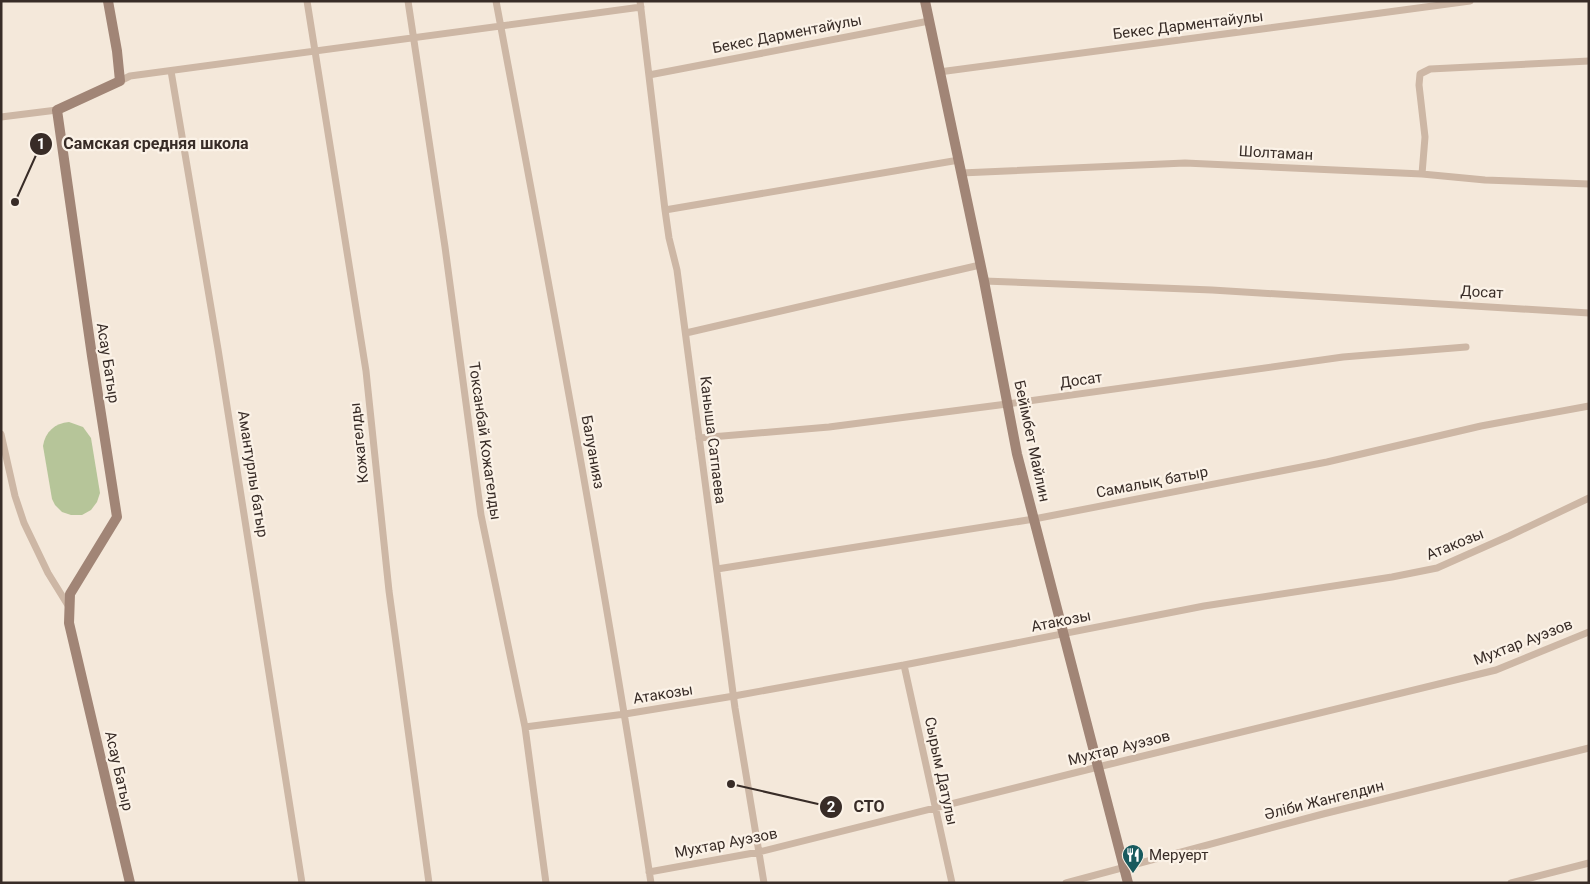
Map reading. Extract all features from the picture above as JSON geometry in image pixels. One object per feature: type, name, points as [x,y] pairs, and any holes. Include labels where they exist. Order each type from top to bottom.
[{"type":"street","points":[[108,1],[120,81]]},
{"type":"street","name":"Кожагелды","points":[[307,1],[366,371],[389,591],[429,883]]},
{"type":"street","name":"Токсанбай Кожагелды","points":[[408,1],[445,247],[481,515],[525,727],[546,883]]},
{"type":"street","name":"Балуанияз","points":[[496,1],[563,361],[625,714],[651,883]]},
{"type":"street","name":"Бейімбет Майлин","points":[[925,1],[984,281],[1017,454],[1128,883]]},
{"type":"street","name":"Бекес Дарментайулы","points":[[939,72],[1470,1]]},
{"type":"street","points":[[1,117],[57,110],[130,76],[501,27],[640,4]]},
{"type":"street","name":"Каныша Сатпаева","points":[[640,4],[665,210],[669,238],[677,270],[734,696],[764,883]]},
{"type":"street","name":"Бекес Дарментайулы","points":[[649,75],[929,20]]},
{"type":"street","points":[[1422,174],[1425,137],[1419,85],[1420,74],[1430,69],[1589,61]]},
{"type":"street","name":"Амантурлы батыр","points":[[171,71],[220,358],[302,883]]},
{"type":"street","name":"Асау Батыр","points":[[57,110],[90,346],[117,517],[70,594],[69,623],[130,883]]},
{"type":"street","points":[[665,210],[958,160]]},
{"type":"street","name":"Шолтаман","points":[[961,173],[1185,163],[1589,184]]},
{"type":"street","points":[[686,333],[980,265]]},
{"type":"street","name":"Досат","points":[[984,281],[1212,290],[1589,312]]},
{"type":"street","name":"Досат","points":[[699,438],[829,427],[1343,357],[1466,347]]},
{"type":"street","name":"Самалық батыр","points":[[717,569],[1034,519],[1327,462],[1481,426],[1589,406]]},
{"type":"street","points":[[1,434],[15,496],[24,523],[48,573],[70,607]]},
{"type":"street","name":"Атакозы","points":[[525,727],[625,714],[734,696],[904,665],[1204,606],[1392,577],[1437,568],[1589,498]]},
{"type":"street","name":"Мухтар Ауэзов","points":[[649,872],[759,852],[1496,670],[1589,632]]},
{"type":"street","name":"Сырым Датулы","points":[[904,665],[952,883]]},
{"type":"street","name":"Әліби Жангелдин","points":[[1066,883],[1323,814],[1589,748]]},
{"type":"street","points":[[1511,883],[1589,863]]},
{"type":"green space","points":[[69,422],[83,427],[91,438],[100,493],[97,502],[91,510],[82,515],[71,515],[62,512],[55,505],[52,499],[43,446],[46,436],[51,429],[59,424]]},
{"type":"place","name":"Самская средняя школа","points":[[15,202]]},
{"type":"place","name":"CTO","points":[[731,784]]},
{"type":"place","name":"Меруерт","points":[[1133,874]]}]
